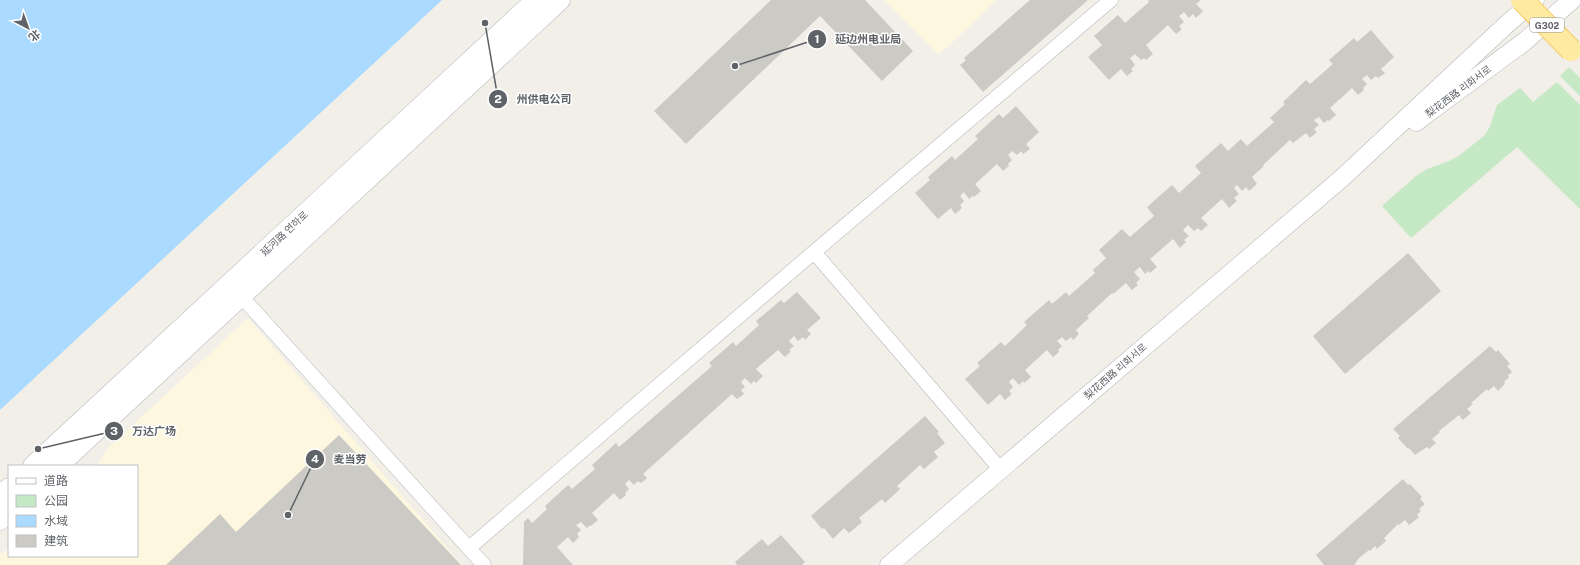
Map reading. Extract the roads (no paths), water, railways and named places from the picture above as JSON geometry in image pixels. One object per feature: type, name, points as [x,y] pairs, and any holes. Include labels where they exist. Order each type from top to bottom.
[{"type":"highway","name":"G302","points":[[1522,0],[1572,50]]},
{"type":"main road","name":"延河路 연하로","points":[[34,465],[536,0]]},
{"type":"main road","name":"延河路 연하로","points":[[59,465],[560,0]]},
{"type":"main road","points":[[0,497],[8,489]]},
{"type":"main road","points":[[0,520],[8,513]]},
{"type":"street","points":[[469,548],[1111,0]]},
{"type":"street","name":"梨花西路 리화서로","points":[[889,565],[1342,178],[1506,24],[1535,0]]},
{"type":"street","name":"梨花西路 리화서로","points":[[1342,178],[1524,42],[1572,0]]},
{"type":"street","points":[[814,252],[1001,470]]},
{"type":"street","points":[[241,296],[484,565]]},
{"type":"water","points":[[0,0],[442,0],[0,410]]},
{"type":"place","name":"州供电公司","points":[[485,23]]},
{"type":"place","name":"延边州电业局","points":[[735,66]]},
{"type":"place","name":"万达广场","points":[[38,449]]},
{"type":"place","name":"麦当劳","points":[[288,515]]}]
